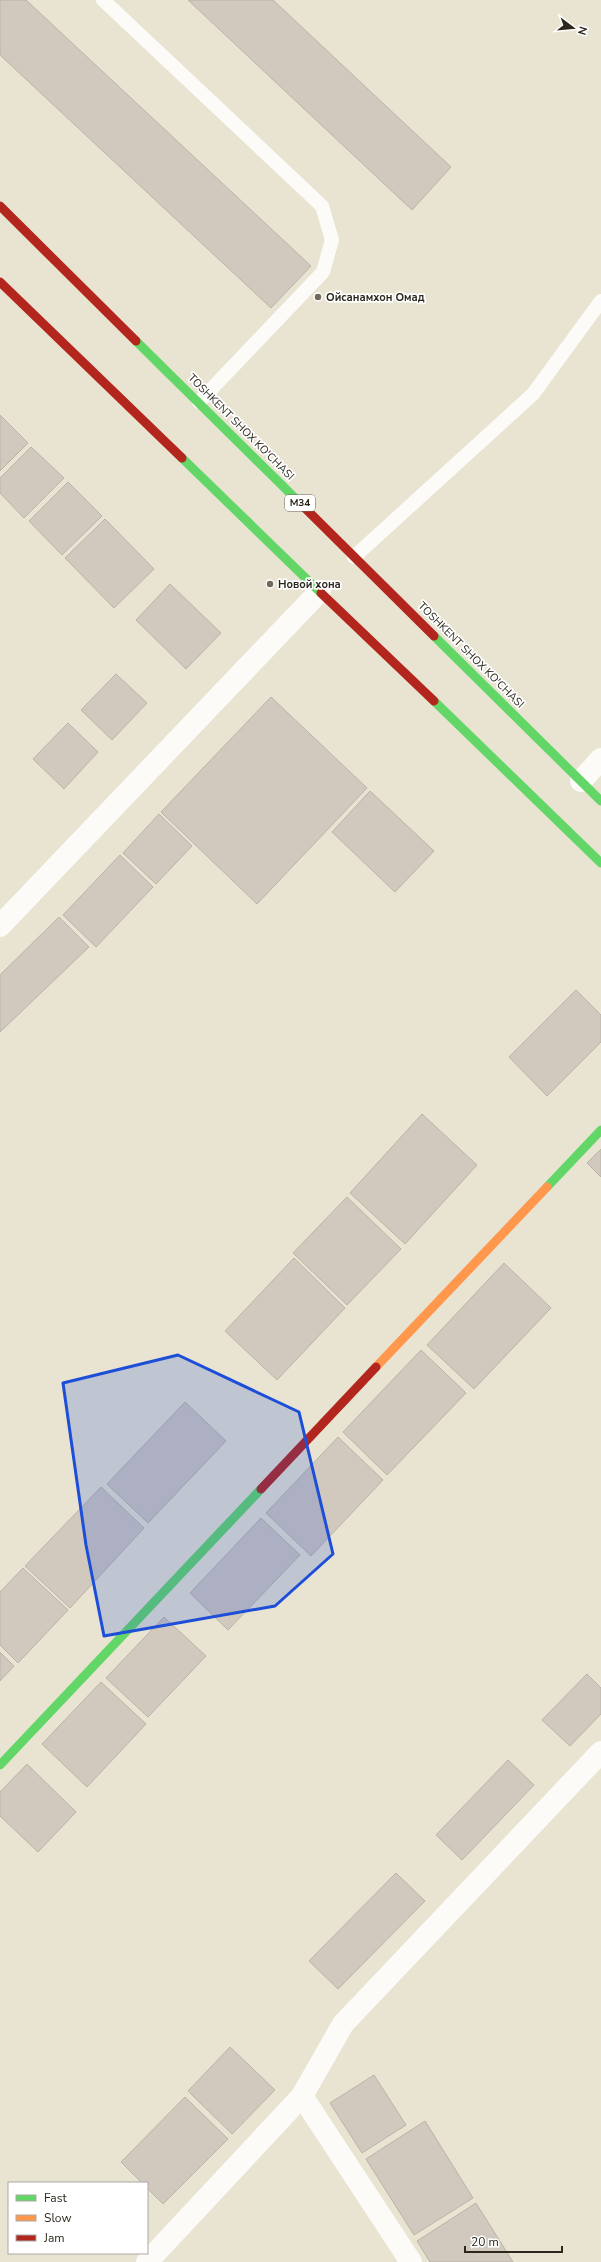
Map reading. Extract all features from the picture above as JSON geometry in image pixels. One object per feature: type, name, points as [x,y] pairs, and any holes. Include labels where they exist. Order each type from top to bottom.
[{"type":"main road","name":"TOSHKENT SHOX KO'CHASI","points":[[0,206],[601,801]]},
{"type":"main road","points":[[0,282],[601,863]]},
{"type":"main road","points":[[0,1765],[601,1130]]},
{"type":"street","points":[[0,926],[320,591]]},
{"type":"street","points":[[581,781],[601,759]]},
{"type":"street","points":[[147,2262],[302,2096],[343,2024],[598,1764]]},
{"type":"street","points":[[302,2096],[411,2262]]},
{"type":"lane","points":[[103,0],[322,206],[332,240],[323,272],[199,402]]},
{"type":"lane","points":[[354,557],[533,394],[601,301]]},
{"type":"highlighted area","points":[[178,1355],[299,1412],[333,1554],[275,1606],[104,1636],[86,1545],[63,1383]]},
{"type":"building","points":[[0,0],[26,0],[311,266],[271,308],[0,55]]},
{"type":"building","points":[[188,0],[273,0],[451,167],[412,210]]},
{"type":"building","points":[[0,415],[28,443],[0,471]]},
{"type":"building","points":[[31,447],[64,478],[24,518],[0,493],[0,478]]},
{"type":"building","points":[[68,482],[102,516],[62,555],[29,521]]},
{"type":"building","points":[[105,519],[154,569],[114,608],[65,558]]},
{"type":"building","points":[[170,584],[221,633],[186,669],[136,620]]},
{"type":"building","points":[[116,674],[147,703],[112,740],[81,710]]},
{"type":"building","points":[[271,697],[367,788],[257,904],[161,812]]},
{"type":"building","points":[[68,723],[98,752],[64,789],[33,759]]},
{"type":"building","points":[[370,791],[434,851],[395,892],[332,832]]},
{"type":"building","points":[[159,814],[192,846],[156,884],[123,853]]},
{"type":"building","points":[[120,855],[153,887],[96,947],[63,915]]},
{"type":"building","points":[[59,917],[89,947],[0,1032],[0,975]]},
{"type":"building","points":[[576,990],[601,1015],[601,1042],[547,1096],[509,1057]]},
{"type":"building","points":[[422,1114],[477,1165],[405,1244],[350,1193]]},
{"type":"building","points":[[601,1149],[601,1177],[587,1163]]},
{"type":"building","points":[[347,1197],[401,1249],[347,1305],[293,1253]]},
{"type":"building","points":[[294,1258],[345,1308],[277,1380],[225,1331]]},
{"type":"building","points":[[504,1263],[551,1308],[474,1389],[427,1345]]},
{"type":"building","points":[[421,1350],[466,1393],[387,1475],[343,1432]]},
{"type":"building","points":[[185,1402],[226,1441],[148,1523],[107,1484]]},
{"type":"building","points":[[338,1437],[383,1480],[311,1556],[266,1513]]},
{"type":"building","points":[[101,1487],[144,1528],[70,1608],[25,1566]]},
{"type":"building","points":[[261,1518],[300,1555],[228,1630],[190,1593]]},
{"type":"building","points":[[23,1568],[68,1610],[18,1663],[0,1645],[0,1592]]},
{"type":"building","points":[[164,1617],[206,1656],[148,1717],[106,1678]]},
{"type":"building","points":[[0,1652],[14,1666],[0,1681]]},
{"type":"building","points":[[587,1674],[601,1688],[601,1714],[570,1746],[542,1720]]},
{"type":"building","points":[[101,1682],[146,1724],[87,1787],[42,1744]]},
{"type":"building","points":[[508,1760],[534,1785],[462,1860],[436,1835]]},
{"type":"building","points":[[27,1764],[76,1812],[38,1852],[0,1816],[0,1792]]},
{"type":"building","points":[[396,1873],[425,1901],[338,1989],[309,1961]]},
{"type":"building","points":[[230,2047],[275,2090],[232,2134],[188,2091]]},
{"type":"building","points":[[374,2075],[406,2125],[362,2153],[330,2103]]},
{"type":"building","points":[[185,2097],[228,2139],[163,2204],[148,2189],[148,2182],[141,2182],[121,2162]]},
{"type":"building","points":[[425,2121],[473,2198],[414,2235],[366,2159]]},
{"type":"building","points":[[476,2203],[513,2262],[430,2262],[417,2241]]},
{"type":"traffic: fast","points":[[136,341],[305,508]]},
{"type":"traffic: fast","points":[[182,458],[321,593]]},
{"type":"traffic: fast","points":[[434,636],[601,801]]},
{"type":"traffic: fast","points":[[434,701],[601,863]]},
{"type":"traffic: fast","points":[[547,1187],[601,1130]]},
{"type":"traffic: fast","points":[[0,1765],[261,1489]]},
{"type":"traffic: slow","points":[[376,1367],[547,1187]]},
{"type":"traffic: jam","points":[[0,206],[136,341]]},
{"type":"traffic: jam","points":[[0,282],[182,458]]},
{"type":"traffic: jam","points":[[305,508],[434,636]]},
{"type":"traffic: jam","points":[[321,593],[434,701]]},
{"type":"traffic: jam","points":[[261,1489],[376,1367]]},
{"type":"place","name":"Ойсанамхон Омад","points":[[318,297]]},
{"type":"place","name":"Новой хона","points":[[270,584]]}]
